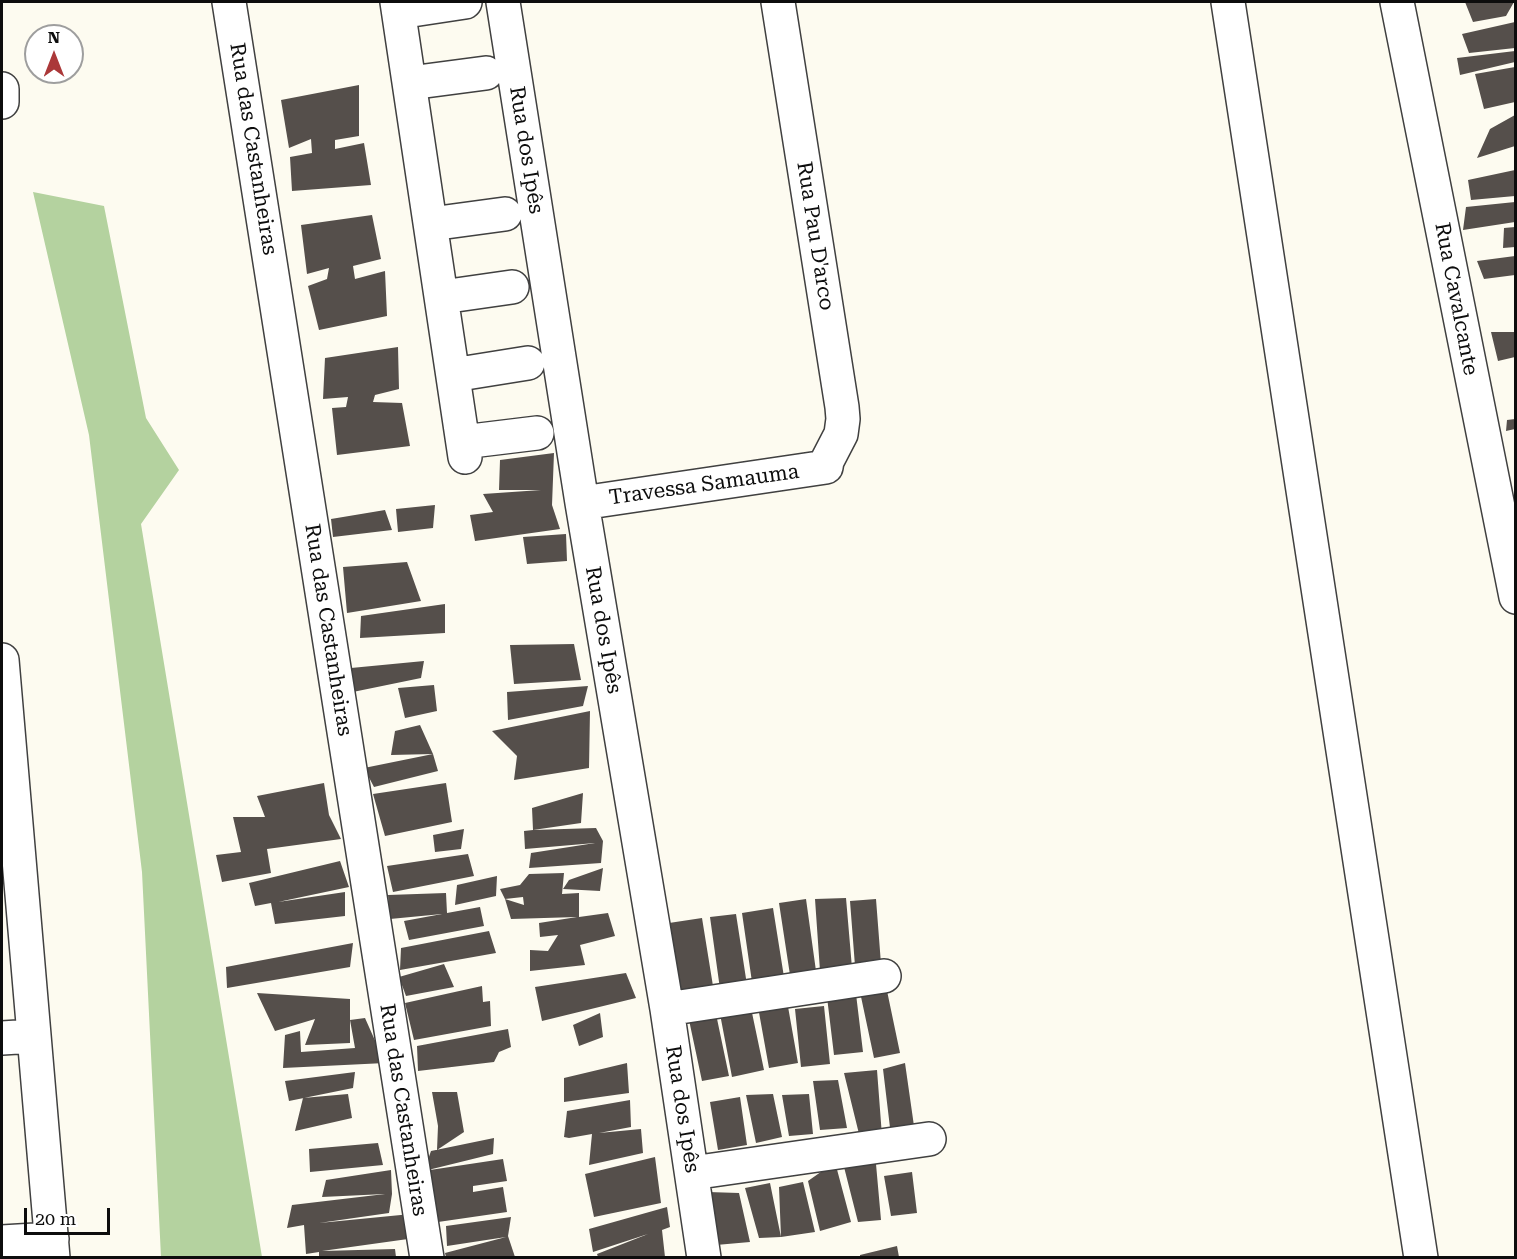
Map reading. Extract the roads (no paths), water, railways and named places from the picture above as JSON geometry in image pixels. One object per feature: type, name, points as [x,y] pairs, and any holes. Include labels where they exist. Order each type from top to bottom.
[{"type":"street","name":"Rua das Castanheiras","points":[[229,2],[426,1257]]},
{"type":"street","points":[[465,2],[398,7],[464,450],[537,433]]},
{"type":"street","name":"Rua dos Ipês","points":[[503,2],[582,502],[667,1009],[704,1257]]},
{"type":"street","name":"Rua Pau D'arco","points":[[778,2],[843,419],[841,434],[826,461],[826,467]]},
{"type":"street","points":[[1228,2],[1421,1257]]},
{"type":"street","name":"Rua Cavalcante","points":[[1397,2],[1515,597]]},
{"type":"street","points":[[410,83],[486,74]]},
{"type":"street","points":[[2,89],[2,102]]},
{"type":"street","points":[[431,225],[505,214]]},
{"type":"street","points":[[442,297],[512,287]]},
{"type":"street","points":[[453,375],[528,363]]},
{"type":"street","name":"Travessa Samauma","points":[[582,502],[826,467]]},
{"type":"street","points":[[2,660],[9,827],[34,1036],[52,1248],[2,1242]]},
{"type":"street","points":[[667,1009],[884,976]]},
{"type":"street","points":[[2,1038],[34,1036]]},
{"type":"street","points":[[692,1173],[929,1139]]}]
